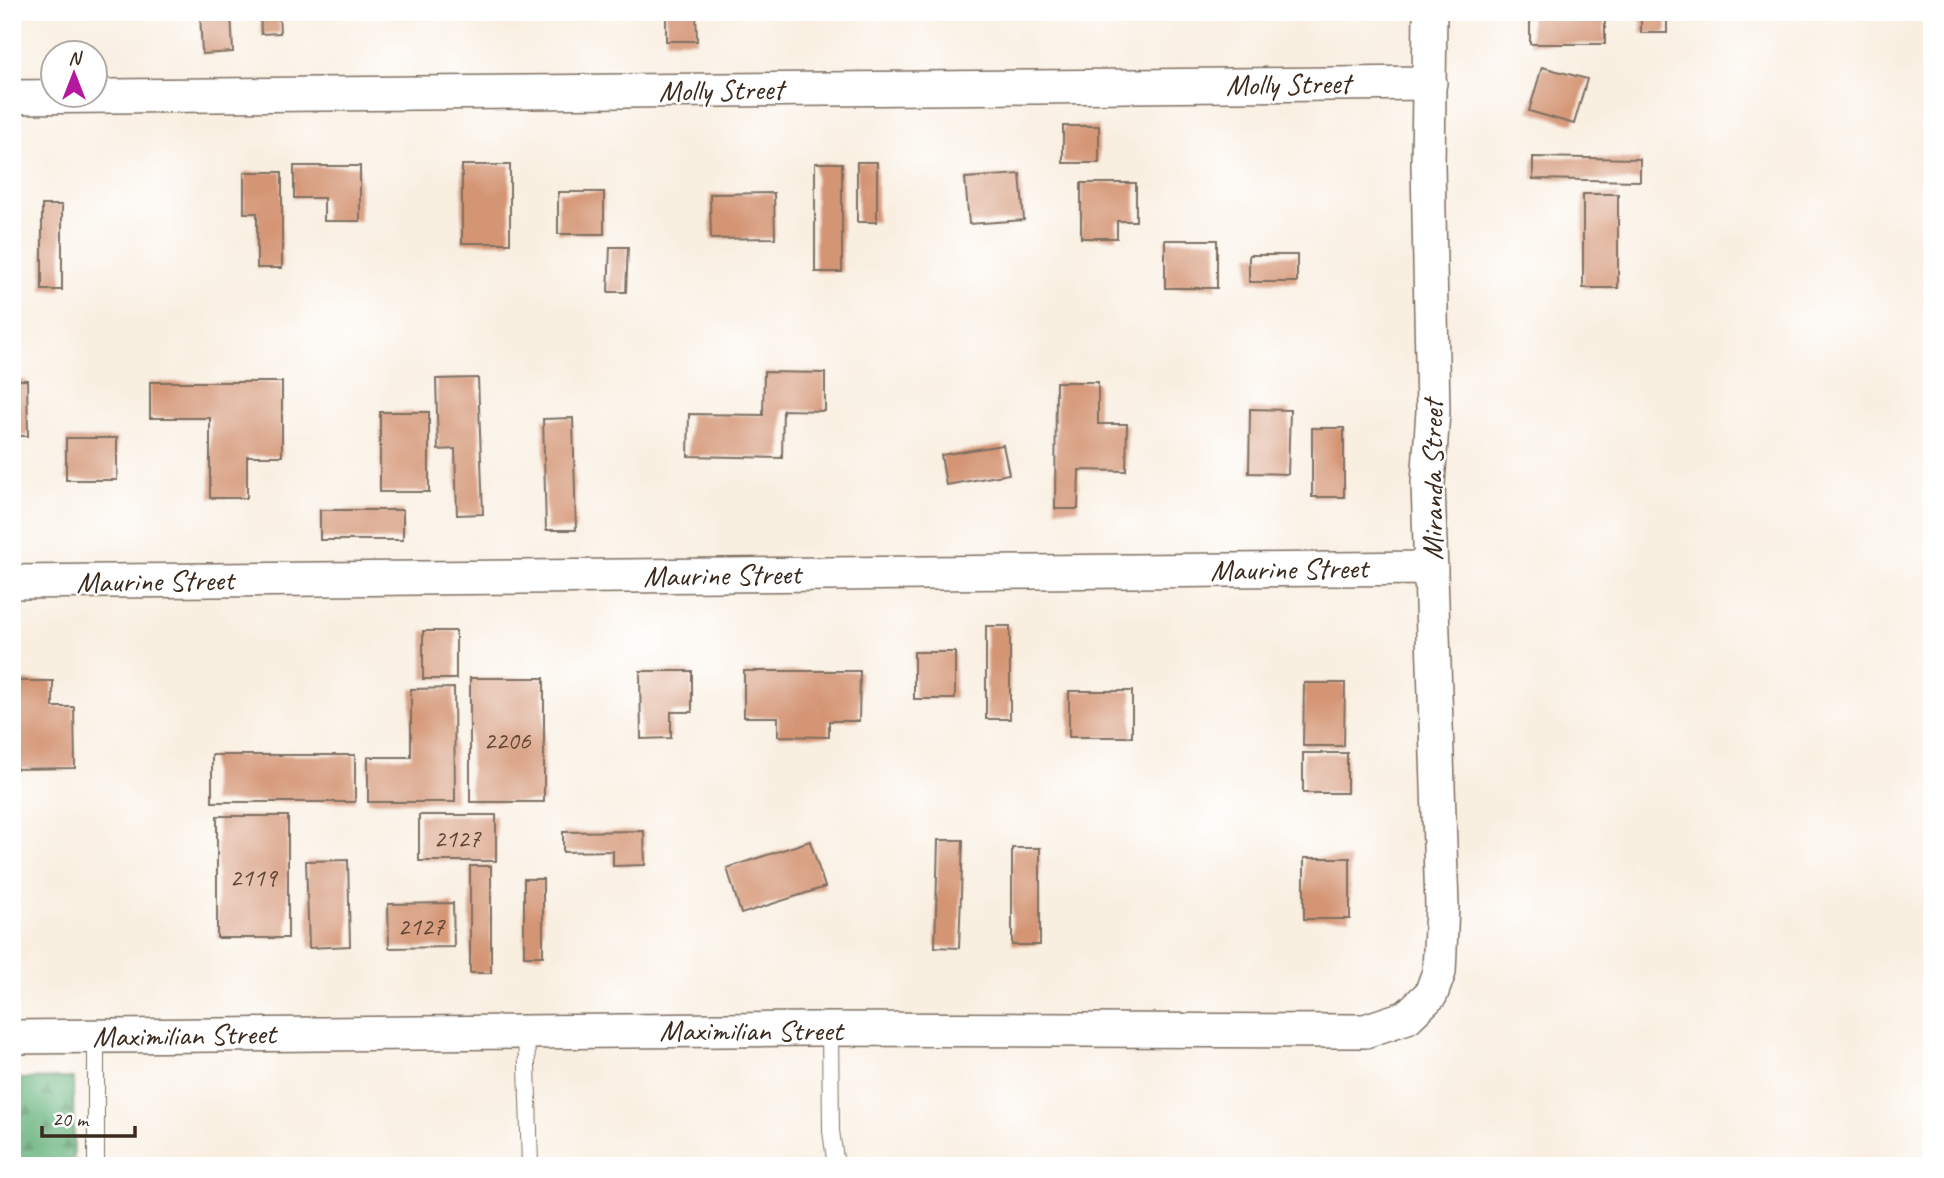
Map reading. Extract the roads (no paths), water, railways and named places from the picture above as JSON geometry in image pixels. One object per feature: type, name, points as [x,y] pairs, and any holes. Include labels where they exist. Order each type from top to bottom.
[{"type":"street","name":"Miranda Street","points":[[1430,12],[1428,165],[1433,411],[1428,483],[1442,906],[1441,948]]},
{"type":"street","name":"Molly Street","points":[[12,97],[1430,83]]},
{"type":"street","name":"Maurine Street","points":[[12,582],[1431,568]]},
{"type":"street","name":"Maximilian Street","points":[[12,1037],[830,1029],[1364,1031],[1407,1017],[1431,994],[1439,972],[1441,948]]},
{"type":"lane","points":[[830,1029],[831,1131],[836,1166]]},
{"type":"lane","points":[[526,1032],[530,1166]]},
{"type":"lane","points":[[96,1036],[96,1166]]}]
